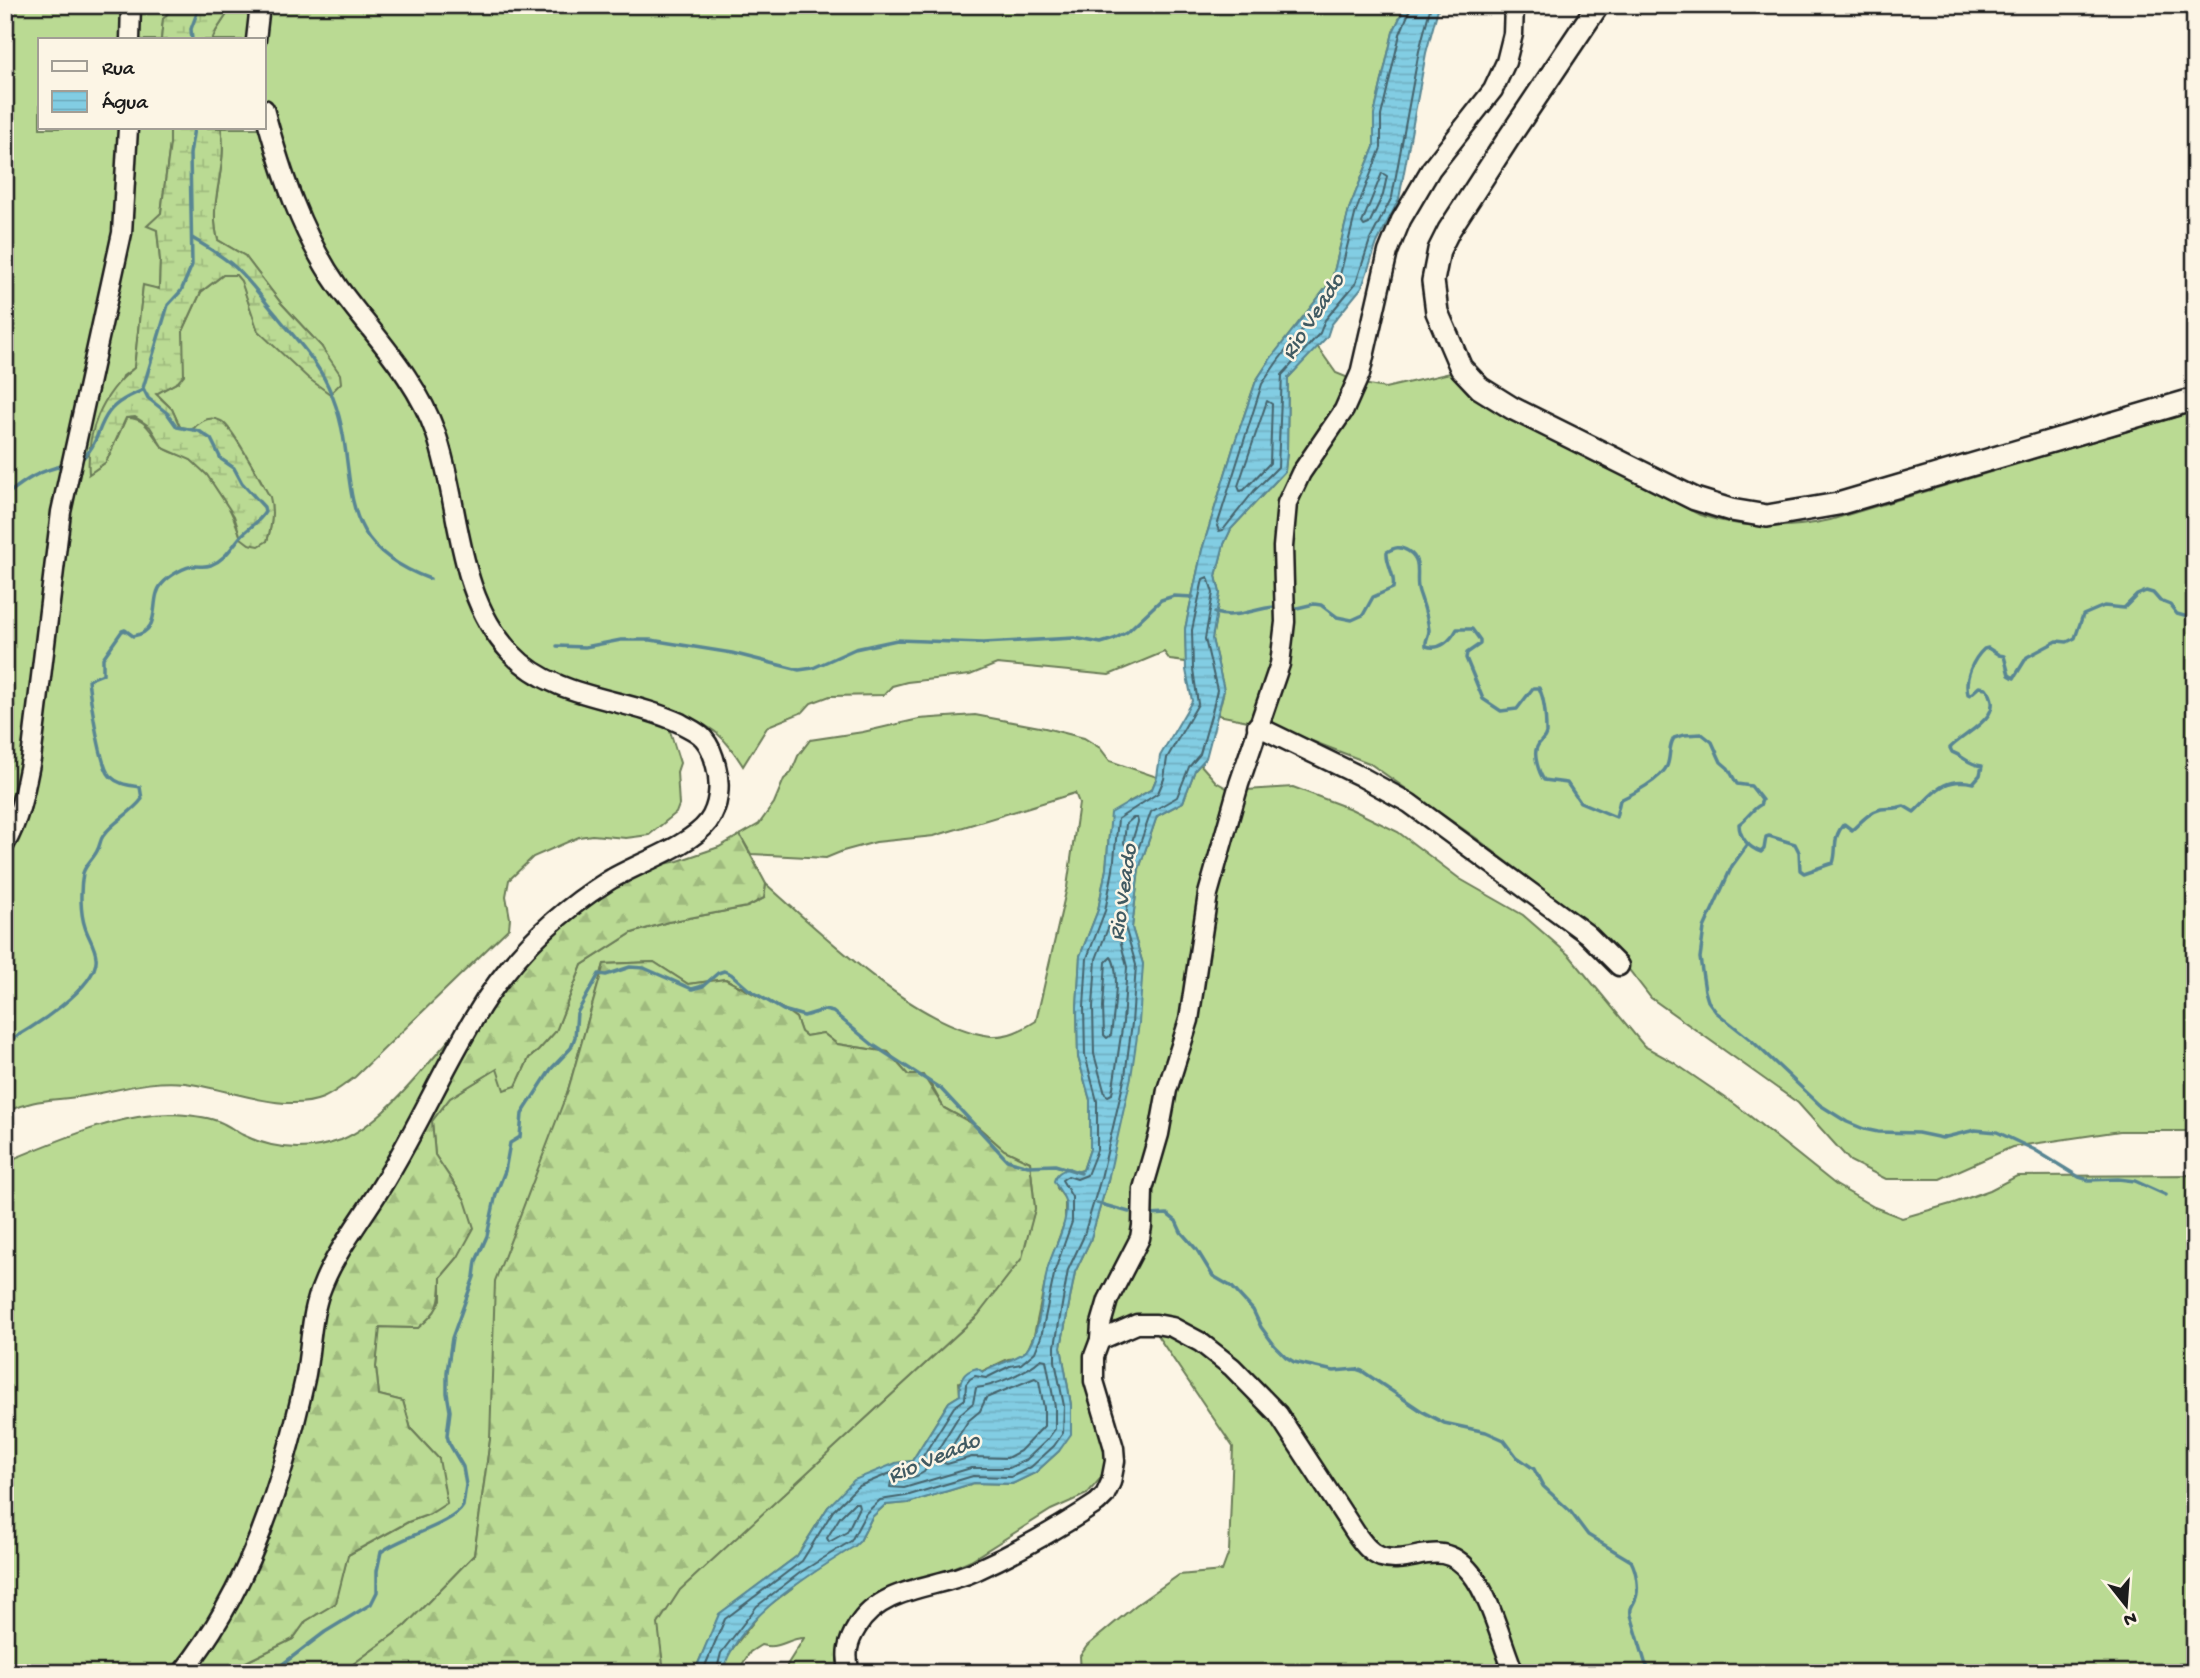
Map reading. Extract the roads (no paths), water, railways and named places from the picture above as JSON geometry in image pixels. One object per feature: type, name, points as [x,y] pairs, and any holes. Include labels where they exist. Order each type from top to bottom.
[{"type":"main road","points":[[1598,5],[1464,207],[1439,250],[1433,281],[1437,312],[1461,368],[1480,388],[1513,408],[1695,499],[1731,510],[1766,516],[1838,503],[2195,399]]},
{"type":"street","points":[[130,38],[131,5]]},
{"type":"street","points":[[256,38],[260,5]]},
{"type":"street","points":[[850,1673],[847,1660],[849,1643],[860,1622],[876,1606],[904,1592],[972,1573],[1084,1511],[1105,1495],[1111,1482],[1115,1461],[1114,1448],[1094,1381],[1094,1356],[1108,1300],[1140,1238],[1143,1189],[1159,1134],[1167,1090],[1189,1020],[1208,894],[1229,816],[1280,664],[1285,606],[1283,547],[1287,503],[1301,473],[1344,410],[1360,374],[1388,252],[1401,220],[1431,169],[1493,90],[1506,62],[1513,34],[1514,5]]},
{"type":"street","points":[[182,1673],[216,1627],[255,1549],[275,1492],[300,1399],[321,1289],[417,1126],[471,1023],[506,970],[549,925],[608,881],[701,830],[713,814],[719,782],[713,756],[705,740],[696,732],[658,713],[570,690],[524,666],[502,643],[478,601],[466,568],[455,507],[437,435],[405,372],[321,260],[281,169],[266,116]]},
{"type":"street","points":[[5,844],[13,830],[29,772],[61,512],[120,243],[128,130]]},
{"type":"street","points":[[1258,726],[1385,789],[1438,823],[1587,934],[1619,966]]},
{"type":"street","points":[[1100,1340],[1130,1327],[1156,1324],[1172,1327],[1200,1342],[1232,1367],[1278,1413],[1357,1535],[1372,1551],[1380,1557],[1392,1558],[1436,1553],[1446,1555],[1471,1572],[1485,1597],[1514,1673]]},
{"type":"water","name":"Rio Veado","points":[[1406,5],[1439,5],[1426,53],[1399,199],[1377,243],[1362,287],[1331,325],[1327,337],[1288,378],[1285,471],[1231,529],[1224,544],[1216,576],[1220,593],[1212,639],[1224,690],[1206,758],[1195,770],[1183,802],[1157,816],[1139,869],[1132,928],[1143,964],[1139,1023],[1131,1077],[1108,1180],[1090,1241],[1075,1272],[1061,1347],[1071,1405],[1071,1434],[1059,1451],[1035,1473],[1012,1484],[974,1483],[908,1503],[885,1505],[872,1517],[855,1546],[796,1584],[759,1616],[730,1652],[722,1673],[694,1673],[719,1614],[797,1556],[828,1507],[854,1480],[896,1463],[912,1461],[949,1402],[960,1395],[961,1381],[965,1375],[977,1368],[983,1372],[1013,1359],[1026,1351],[1035,1334],[1048,1267],[1066,1213],[1064,1198],[1054,1181],[1058,1174],[1069,1168],[1076,1172],[1083,1170],[1090,1149],[1090,1100],[1078,1057],[1080,956],[1098,910],[1106,869],[1111,813],[1152,789],[1160,756],[1192,701],[1186,670],[1185,629],[1202,550],[1235,442],[1256,381],[1332,280],[1349,209],[1374,147],[1374,115],[1393,32]]},
{"type":"waterway","points":[[192,38],[191,29],[200,5]]},
{"type":"waterway","points":[[5,1042],[61,1006],[87,981],[94,969],[96,957],[82,914],[83,873],[107,831],[142,799],[140,787],[117,781],[106,770],[88,680],[103,674],[103,658],[122,631],[125,630],[133,636],[149,628],[158,590],[165,581],[187,568],[209,566],[221,559],[265,512],[234,468],[221,459],[211,439],[199,431],[177,427],[167,413],[148,398],[143,388],[168,305],[181,291],[192,265],[190,154],[194,130]]},
{"type":"waterway","points":[[192,238],[242,274],[311,358],[328,386],[339,417],[352,499],[360,522],[373,543],[396,562],[430,579]]},
{"type":"waterway","points":[[79,461],[94,443],[112,408],[143,390]]},
{"type":"waterway","points":[[5,496],[33,476],[66,465]]},
{"type":"waterway","points":[[1297,608],[1321,605],[1337,617],[1352,620],[1363,615],[1373,597],[1393,588],[1387,552],[1398,548],[1405,549],[1413,555],[1417,564],[1418,586],[1429,630],[1426,646],[1444,644],[1457,629],[1472,629],[1480,644],[1467,653],[1466,658],[1483,699],[1501,711],[1517,709],[1533,688],[1539,688],[1544,704],[1546,733],[1538,745],[1536,755],[1544,780],[1567,783],[1580,802],[1616,817],[1620,800],[1646,786],[1664,771],[1674,738],[1702,734],[1712,742],[1721,762],[1728,768],[1737,784],[1751,786],[1762,800],[1739,824],[1746,841],[1761,852],[1766,837],[1769,836],[1795,844],[1799,852],[1800,870],[1804,873],[1833,863],[1836,839],[1844,824],[1852,830],[1869,815],[1881,809],[1904,806],[1914,812],[1946,784],[1963,781],[1973,783],[1980,775],[1982,766],[1969,762],[1950,748],[1982,722],[1992,707],[1986,688],[1979,687],[1970,695],[1967,688],[1970,670],[1984,649],[1988,648],[2004,656],[2009,675],[2014,678],[2027,657],[2057,641],[2067,642],[2075,638],[2083,615],[2104,606],[2124,608],[2137,595],[2146,591],[2170,605],[2177,614],[2195,619]]},
{"type":"waterway","points":[[557,646],[585,647],[621,640],[651,640],[732,653],[799,670],[813,668],[855,649],[897,640],[983,643],[1074,638],[1101,643],[1127,632],[1161,600],[1174,596],[1193,597]]},
{"type":"waterway","points":[[1215,613],[1237,614],[1274,607]]},
{"type":"waterway","points":[[1748,844],[1732,866],[1704,928],[1700,958],[1705,991],[1716,1012],[1751,1040],[1820,1105],[1847,1122],[1878,1132],[1918,1133],[1942,1138],[1975,1130],[1997,1132],[2035,1150],[2079,1177],[2089,1180],[2135,1181],[2166,1195]]},
{"type":"waterway","points":[[271,1673],[325,1632],[371,1604],[377,1592],[381,1552],[438,1525],[463,1506],[466,1485],[463,1467],[447,1435],[450,1411],[447,1372],[452,1338],[474,1277],[476,1261],[487,1236],[510,1143],[520,1137],[522,1114],[551,1069],[571,1048],[577,1013],[599,974],[606,975],[630,967],[644,968],[692,989],[703,986],[724,971],[783,1010],[804,1016],[824,1010],[833,1012],[873,1045],[941,1089],[1007,1160],[1028,1166],[1055,1165],[1081,1173]]},
{"type":"waterway","points":[[1097,1203],[1129,1212]]},
{"type":"waterway","points":[[1149,1215],[1167,1214],[1176,1221],[1213,1276],[1232,1287],[1253,1310],[1261,1327],[1286,1357],[1294,1362],[1334,1371],[1362,1371],[1444,1423],[1486,1432],[1504,1440],[1517,1457],[1534,1469],[1543,1486],[1570,1511],[1588,1535],[1631,1561],[1637,1586],[1631,1615],[1651,1673]]}]
